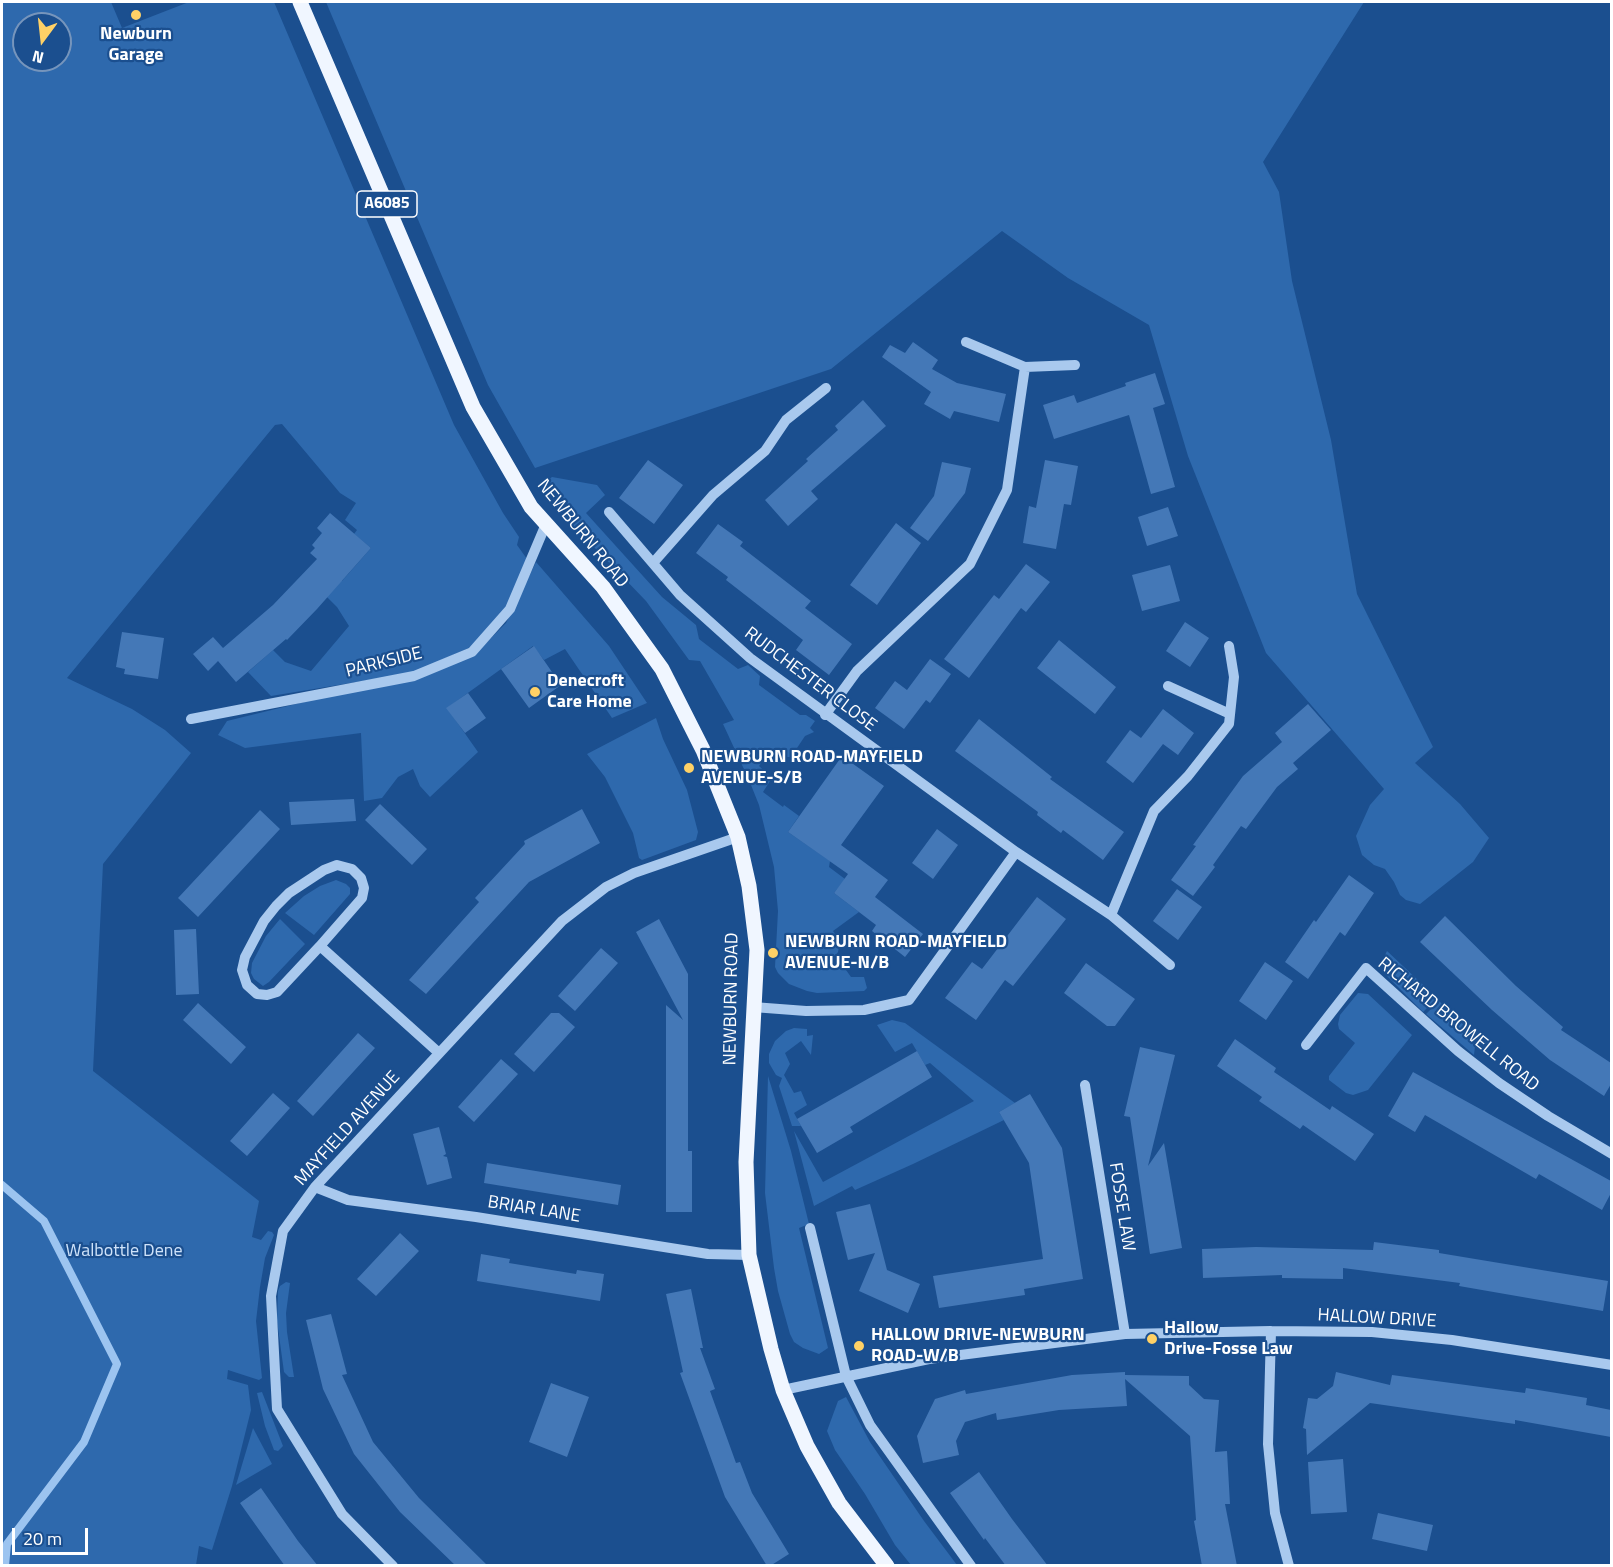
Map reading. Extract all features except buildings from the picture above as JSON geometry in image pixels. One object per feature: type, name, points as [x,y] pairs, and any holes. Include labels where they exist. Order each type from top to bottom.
[{"type":"main road","name":"NEWBURN ROAD","points":[[300,2],[473,407],[531,507],[603,587],[662,669],[703,750],[738,837],[749,886],[757,950],[746,1162],[749,1255],[783,1390],[807,1446],[839,1503],[887,1566]]},
{"type":"street","points":[[966,342],[1025,367],[1075,365]]},
{"type":"street","points":[[825,715],[857,672],[970,564],[1007,490],[1025,367]]},
{"type":"street","points":[[653,563],[713,495],[765,451],[786,420],[826,388]]},
{"type":"street","name":"RUDCHESTER CLOSE","points":[[609,512],[680,595],[750,658],[825,715],[1016,852],[1111,915],[1170,965]]},
{"type":"street","name":"PARKSIDE","points":[[191,719],[414,676],[472,652],[510,609],[546,524]]},
{"type":"street","points":[[1111,915],[1154,811],[1188,776],[1229,724],[1234,677],[1228,646]]},
{"type":"street","points":[[1168,687],[1230,714]]},
{"type":"street","name":"MAYFIELD AVENUE","points":[[393,1566],[342,1514],[277,1409],[271,1296],[283,1231],[315,1187],[562,921],[606,887],[634,873],[738,837]]},
{"type":"street","points":[[753,1007],[806,1011],[864,1010],[909,1000],[1016,852]]},
{"type":"street","points":[[337,866],[352,869],[361,878],[364,888],[362,898],[320,946],[277,992],[267,996],[257,994],[247,985],[242,970],[245,957],[264,921],[276,906],[289,893],[324,870],[337,866]]},
{"type":"street","points":[[320,946],[439,1053]]},
{"type":"street","name":"RICHARD BROWELL ROAD","points":[[1306,1045],[1366,968],[1458,1051],[1499,1083],[1611,1154]]},
{"type":"street","name":"FOSSE LAW","points":[[1085,1085],[1125,1334]]},
{"type":"street","name":"BRIAR LANE","points":[[315,1187],[348,1200],[476,1217],[708,1254],[749,1255]]},
{"type":"street","points":[[810,1228],[846,1376],[870,1425],[971,1566]]},
{"type":"street","points":[[1271,1331],[1268,1444],[1275,1513],[1289,1566]]},
{"type":"street","name":"HALLOW DRIVE","points":[[783,1390],[929,1359],[1125,1334],[1271,1331],[1372,1332],[1441,1339],[1611,1365]]},
{"type":"green space","name":"Walbottle Dene","points":[[2,2],[111,2],[122,28],[189,2],[274,2],[454,425],[519,537],[517,545],[527,559],[507,608],[471,647],[412,673],[271,696],[248,672],[273,650],[285,662],[311,671],[349,626],[337,607],[323,593],[318,560],[342,581],[371,548],[354,534],[357,530],[345,520],[356,503],[340,493],[282,424],[275,425],[67,678],[132,709],[165,730],[191,753],[103,864],[93,1071],[259,1201],[252,1237],[261,1240],[268,1231],[274,1235],[265,1258],[256,1321],[262,1378],[259,1380],[228,1370],[227,1379],[248,1385],[251,1410],[232,1486],[212,1550],[199,1546],[196,1565],[2,1566]]},
{"type":"green space","points":[[326,2],[1364,2],[1263,162],[1279,192],[1292,281],[1331,440],[1357,594],[1433,747],[1415,763],[1460,804],[1489,838],[1473,862],[1420,904],[1406,900],[1400,895],[1385,869],[1374,865],[1362,855],[1356,836],[1370,805],[1384,789],[1266,653],[1188,456],[1149,325],[1068,278],[1002,231],[831,369],[535,468],[488,385]]},
{"type":"green space","points":[[552,477],[597,485],[605,495],[586,513],[662,597],[696,625],[699,639],[738,669],[748,665],[760,676],[759,685],[800,715],[806,715],[815,721],[810,728],[814,732],[805,736],[791,757],[783,757],[771,749],[759,766],[772,778],[763,792],[799,816],[788,832],[830,861],[829,867],[845,879],[834,893],[859,912],[833,931],[840,941],[838,952],[833,959],[841,963],[851,977],[864,977],[867,988],[864,991],[817,993],[807,991],[789,984],[778,973],[775,967],[778,911],[774,867],[759,805],[723,724],[734,720],[700,661],[689,660],[646,601],[567,519],[543,484]]},
{"type":"green space","points":[[536,562],[609,646],[647,703],[612,718],[565,649],[544,660],[533,646],[447,708],[478,752],[430,797],[420,786],[413,769],[398,777],[382,798],[364,801],[361,733],[245,748],[218,735],[227,721],[474,655],[506,623]]},
{"type":"green space","points":[[656,718],[663,739],[687,790],[698,832],[696,840],[642,860],[639,858],[633,833],[605,777],[587,754]]},
{"type":"green space","points":[[336,880],[350,888],[350,894],[314,935],[285,913],[304,896]]},
{"type":"green space","points":[[280,919],[305,944],[263,986],[254,979],[251,973],[252,963],[266,936]]},
{"type":"green space","points":[[1387,951],[1437,998],[1423,1012],[1385,974],[1382,961]]},
{"type":"green space","points":[[1358,993],[1368,994],[1412,1035],[1368,1090],[1353,1095],[1346,1093],[1329,1080],[1329,1076],[1355,1043],[1339,1029],[1338,1024],[1340,1015]]},
{"type":"green space","points":[[1439,1001],[1476,1037],[1474,1055],[1426,1014]]},
{"type":"green space","points":[[892,1020],[905,1023],[1015,1103],[999,1112],[1004,1120],[913,1164],[855,1190],[852,1186],[814,1206],[794,1131],[823,1182],[974,1101],[930,1063],[925,1065],[912,1043],[895,1052],[877,1025]]},
{"type":"green space","points":[[794,1028],[807,1029],[807,1036],[813,1035],[811,1055],[801,1041],[785,1053],[790,1064],[784,1075],[794,1093],[801,1091],[807,1105],[794,1113],[801,1126],[792,1126],[779,1086],[782,1078],[776,1075],[769,1063],[769,1054],[775,1041],[786,1031]]},
{"type":"green space","points":[[768,1076],[791,1151],[809,1224],[799,1228],[828,1348],[819,1354],[794,1342],[778,1291],[765,1193]]},
{"type":"green space","points":[[286,1282],[290,1283],[286,1313],[294,1377],[289,1377],[284,1372],[277,1321],[278,1291],[280,1286]]},
{"type":"green space","points":[[262,1392],[283,1446],[278,1451],[274,1450],[265,1426],[257,1393]]},
{"type":"green space","points":[[846,1397],[870,1442],[957,1565],[911,1565],[895,1545],[865,1494],[835,1450],[827,1431],[838,1401]]},
{"type":"green space","points":[[253,1428],[272,1464],[236,1485]]},
{"type":"waterway","points":[[2,1185],[44,1221],[117,1364],[84,1442],[7,1544],[5,1566]]},
{"type":"place","name":"Newburn Garage","points":[[136,15]]},
{"type":"place","name":"Denecroft Care Home","points":[[535,692]]},
{"type":"place","name":"NEWBURN ROAD-MAYFIELD AVENUE-S/B","points":[[689,768]]},
{"type":"place","name":"NEWBURN ROAD-MAYFIELD AVENUE-N/B","points":[[773,953]]},
{"type":"place","name":"Hallow Drive-Fosse Law","points":[[1152,1339]]},
{"type":"place","name":"HALLOW DRIVE-NEWBURN ROAD-W/B","points":[[859,1346]]}]
